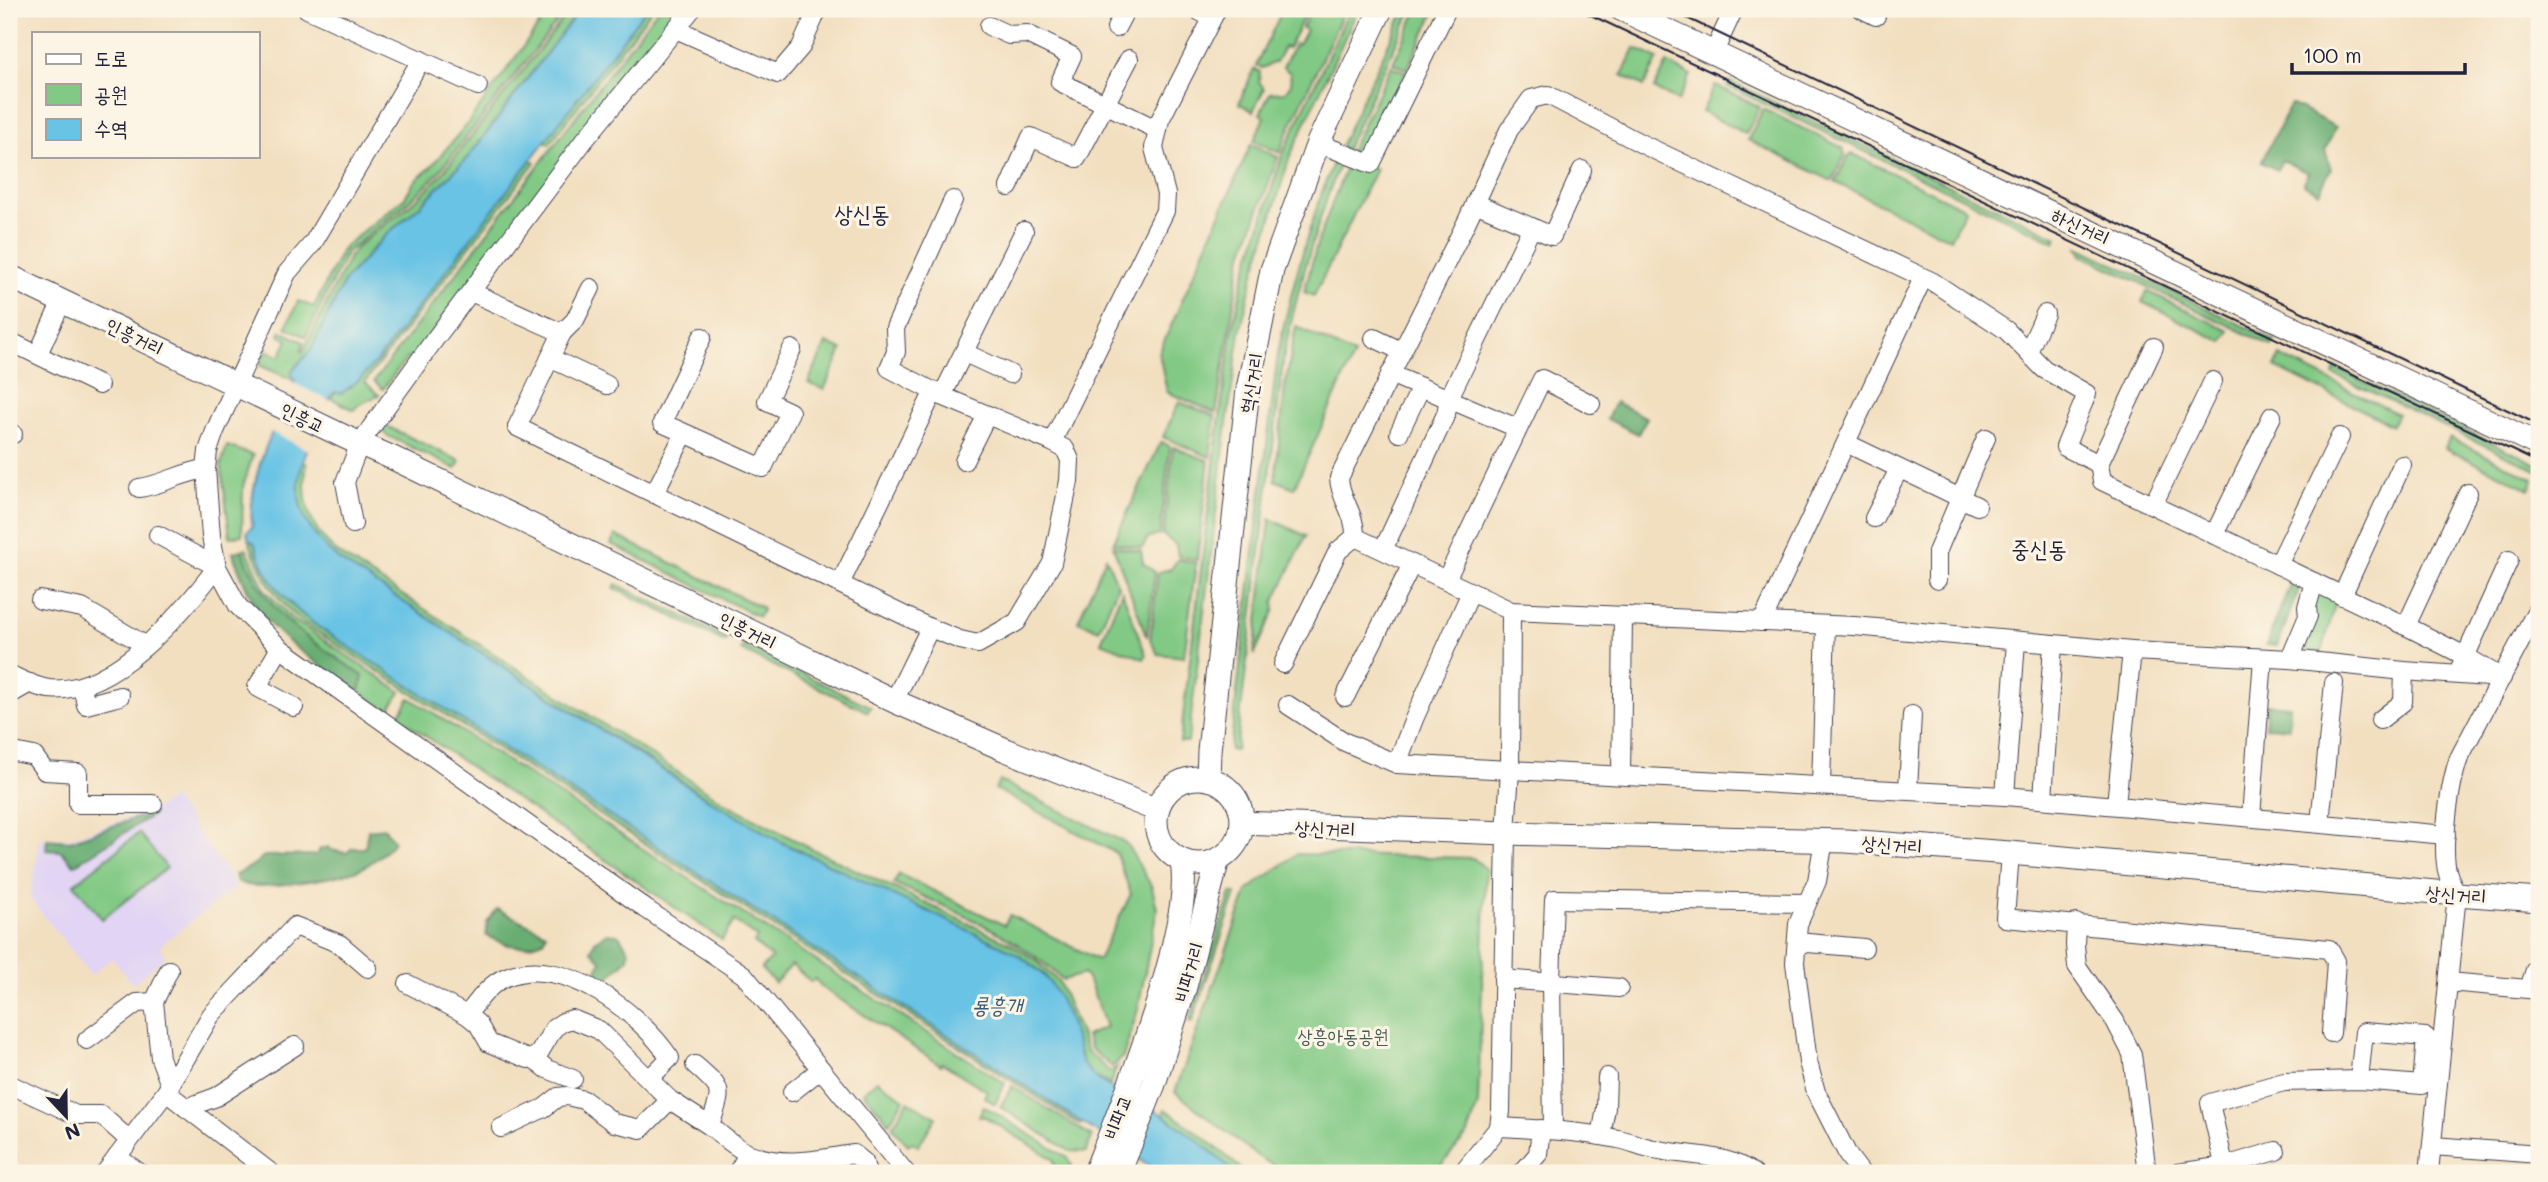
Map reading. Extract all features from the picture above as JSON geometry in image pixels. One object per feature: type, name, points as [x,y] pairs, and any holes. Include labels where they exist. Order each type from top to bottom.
[{"type":"main road","name":"혁신거리","points":[[1208,779],[1248,389],[1272,270],[1318,143],[1381,9]]},
{"type":"main road","name":"하신거리","points":[[1621,9],[2539,446]]},
{"type":"main road","name":"인흥거리","points":[[9,276],[261,397]]},
{"type":"main road","name":"인흥교","points":[[261,397],[353,440]]},
{"type":"main road","name":"인흥거리","points":[[353,440],[894,701],[1006,750],[1157,810]]},
{"type":"main road","points":[[1208,779],[1222,785],[1233,795],[1240,808],[1242,823],[1236,843],[1218,859],[1204,864],[1182,861],[1164,847],[1157,834],[1157,810],[1168,790],[1181,781],[1208,779]]},
{"type":"main road","name":"상신거리","points":[[1242,823],[1506,834],[1824,840],[2010,853],[2539,900]]},
{"type":"main road","name":"비파거리","points":[[1144,1078],[1185,987],[1218,859]]},
{"type":"main road","name":"비파거리","points":[[1144,1078],[1177,931],[1185,883],[1182,861]]},
{"type":"main road","name":"비파교","points":[[1108,1170],[1144,1078]]},
{"type":"street","points":[[307,9],[478,86]]},
{"type":"street","points":[[353,524],[345,482],[353,440],[471,292],[583,142],[692,9]]},
{"type":"street","points":[[676,29],[778,74],[800,47],[818,9]]},
{"type":"street","points":[[1116,28],[1126,9]]},
{"type":"street","points":[[1052,442],[1166,211],[1166,194],[1154,148],[1160,120],[1214,13],[1195,9]]},
{"type":"street","points":[[1318,143],[1371,164],[1447,9]]},
{"type":"street","points":[[1714,52],[1734,9]]},
{"type":"street","points":[[989,26],[1009,35],[1027,34],[1072,56],[1060,82],[1158,130]]},
{"type":"street","points":[[1009,187],[1031,138],[1077,158],[1129,59]]},
{"type":"street","points":[[421,60],[313,243],[287,272],[235,384],[208,451],[206,469],[211,536],[217,567],[239,606],[280,648],[646,909],[744,975],[821,1069],[870,1154],[906,1173]]},
{"type":"street","points":[[1283,664],[1338,551],[1355,537],[1356,522],[1339,478],[1509,130],[1531,99],[1548,95],[1642,144],[1923,278],[2006,330],[2043,369],[2087,394],[2065,447],[2099,464]]},
{"type":"street","points":[[1475,203],[1552,236],[1582,170]]},
{"type":"street","points":[[591,288],[575,320],[562,333],[517,427],[930,628],[978,644],[1017,622],[1052,563],[1069,481],[1070,460],[1065,449],[1052,442],[938,393],[889,368],[896,352],[895,328],[953,200]]},
{"type":"street","points":[[1383,551],[1446,414],[1449,398],[1532,227]]},
{"type":"street","points":[[840,584],[938,393],[965,353],[1024,231]]},
{"type":"street","points":[[1762,622],[1923,278]]},
{"type":"street","points":[[471,292],[562,333]]},
{"type":"street","points":[[38,354],[62,301]]},
{"type":"street","points":[[2028,352],[2045,314]]},
{"type":"street","points":[[702,337],[662,423],[763,468],[790,412],[766,401],[792,349]]},
{"type":"street","points":[[1374,338],[1401,351]]},
{"type":"street","points":[[9,341],[99,385]]},
{"type":"street","points":[[2154,347],[2099,464],[2102,481],[2406,626],[2502,678]]},
{"type":"street","points":[[965,353],[1010,374]]},
{"type":"street","points":[[550,358],[607,385]]},
{"type":"street","points":[[1390,373],[1517,428]]},
{"type":"street","points":[[1446,580],[1542,379],[1591,404]]},
{"type":"street","points":[[2153,506],[2213,381]]},
{"type":"street","points":[[1399,433],[1421,387]]},
{"type":"street","points":[[964,461],[987,415]]},
{"type":"street","points":[[2214,535],[2272,416]]},
{"type":"street","points":[[654,494],[684,434]]},
{"type":"street","points":[[2278,565],[2340,437]]},
{"type":"street","points":[[1937,580],[1937,552],[1986,438]]},
{"type":"street","points":[[1846,443],[1977,506]]},
{"type":"street","points":[[2342,596],[2402,465]]},
{"type":"street","points":[[139,488],[166,483],[188,471],[206,469]]},
{"type":"street","points":[[1874,518],[1899,469]]},
{"type":"street","points":[[2406,626],[2468,493]]},
{"type":"street","points":[[158,535],[217,567]]},
{"type":"street","points":[[1355,537],[1511,611],[1826,625],[2132,652],[2263,658],[2502,678]]},
{"type":"street","points":[[2457,676],[2510,560]]},
{"type":"street","points":[[1345,697],[1412,564]]},
{"type":"street","points":[[9,674],[47,689],[82,686],[105,677],[145,646],[186,605],[217,567]]},
{"type":"street","points":[[2291,660],[2308,616],[2307,607],[2314,582]]},
{"type":"street","points":[[1397,764],[1414,719],[1471,592]]},
{"type":"street","points":[[40,600],[82,608],[145,646]]},
{"type":"street","points":[[2429,1173],[2457,894],[2447,873],[2446,835],[2453,776],[2539,610]]},
{"type":"street","points":[[1462,1173],[1499,1127],[1510,771],[1511,611]]},
{"type":"street","points":[[1622,775],[1623,617]]},
{"type":"street","points":[[1821,785],[1826,625]]},
{"type":"street","points":[[894,701],[930,628]]},
{"type":"street","points":[[2005,796],[2016,641]]},
{"type":"street","points":[[2043,799],[2053,644]]},
{"type":"street","points":[[280,648],[257,687],[294,707]]},
{"type":"street","points":[[2116,804],[2132,652]]},
{"type":"street","points":[[2251,817],[2263,658]]},
{"type":"street","points":[[2380,720],[2403,702],[2404,671]]},
{"type":"street","points":[[9,695],[30,683]]},
{"type":"street","points":[[2320,823],[2334,683]]},
{"type":"street","points":[[82,686],[86,705],[120,696]]},
{"type":"street","points":[[1288,705],[1345,742],[1397,764],[2005,796],[2446,835]]},
{"type":"street","points":[[1908,790],[1912,715]]},
{"type":"street","points":[[9,751],[34,756],[45,771],[78,773],[78,804],[153,804]]},
{"type":"street","points":[[1824,840],[1817,881],[1798,924],[1795,963],[1808,1062],[1816,1093],[1849,1157],[1861,1173]]},
{"type":"street","points":[[2010,853],[2005,918],[2329,949],[2336,961],[2331,1032]]},
{"type":"street","points":[[1522,1173],[1538,1154],[1547,1129],[1554,899],[1806,904]]},
{"type":"street","points":[[2076,923],[2077,966],[2115,1021],[2132,1054],[2147,1173]]},
{"type":"street","points":[[105,1173],[168,1088],[211,1015],[295,926],[340,944],[368,968]]},
{"type":"street","points":[[1797,942],[1864,948]]},
{"type":"street","points":[[2449,982],[2534,989],[2535,970],[2539,967]]},
{"type":"street","points":[[169,970],[155,1002],[160,1058],[168,1088],[186,1108],[271,1173]]},
{"type":"street","points":[[467,1015],[486,991],[504,978],[525,972],[546,971],[570,979],[590,987],[616,1003],[662,1046],[670,1058],[649,1079]]},
{"type":"street","points":[[1503,979],[1619,988]]},
{"type":"street","points":[[408,984],[467,1015],[478,1024],[489,1043],[534,1059],[547,1069],[573,1079]]},
{"type":"street","points":[[87,1041],[137,1003],[155,1002]]},
{"type":"street","points":[[534,1059],[554,1028],[572,1019],[599,1030],[670,1100],[748,1154],[785,1163],[870,1154]]},
{"type":"street","points":[[2226,1169],[2210,1103],[2284,1082],[2359,1080],[2422,1085],[2426,1037],[2364,1032],[2359,1080]]},
{"type":"street","points":[[186,1108],[216,1097],[295,1046]]},
{"type":"street","points":[[695,1065],[715,1082],[719,1089],[720,1096],[709,1126]]},
{"type":"street","points":[[792,1092],[821,1069]]},
{"type":"street","points":[[1601,1136],[1606,1108],[1607,1077]]},
{"type":"street","points":[[9,1084],[76,1115],[101,1115],[130,1140]]},
{"type":"street","points":[[501,1129],[544,1108],[558,1097],[567,1096],[584,1100],[614,1123],[640,1129],[670,1100]]},
{"type":"street","points":[[1499,1127],[1547,1129],[1601,1136],[1655,1150],[1700,1154],[1726,1160],[1753,1173]]},
{"type":"street","points":[[2433,1146],[2539,1154]]},
{"type":"street","points":[[2177,1173],[2226,1169],[2276,1151]]},
{"type":"street","points":[[737,1173],[748,1154]]},
{"type":"street","points":[[117,1157],[140,1173]]},
{"type":"shaded area","points":[[173,798],[237,886],[159,946],[166,956],[133,984],[112,958],[91,975],[30,899],[40,839],[70,838],[157,808]]},
{"type":"green space","points":[[557,9],[567,9],[438,173],[416,195],[346,253],[306,337],[286,327],[298,301],[314,307],[343,248],[405,197],[414,182],[431,167],[468,123],[547,14],[551,16]]},
{"type":"green space","points":[[571,9],[580,9],[469,156],[421,205],[385,236],[345,280],[311,350],[294,368],[292,374],[295,381],[259,365],[266,350],[280,357],[288,340],[279,335],[281,331],[304,342],[303,352],[350,255],[417,199],[440,176]]},
{"type":"green space","points":[[646,9],[652,9],[549,144],[545,141]]},
{"type":"green space","points":[[658,9],[682,9],[410,360],[407,358],[383,389],[374,381]]},
{"type":"green space","points":[[1283,9],[1308,9],[1288,48],[1284,47],[1276,62],[1262,68],[1256,65]]},
{"type":"green space","points":[[1311,9],[1345,9],[1280,153],[1254,141],[1264,117],[1260,114],[1270,93],[1285,92],[1291,84],[1290,73],[1283,67],[1295,43],[1298,45],[1306,30],[1302,28]]},
{"type":"green space","points":[[1350,9],[1358,9],[1290,156],[1252,280],[1240,332],[1227,423],[1188,742],[1180,742],[1219,422],[1232,331],[1244,277],[1283,153]]},
{"type":"green space","points":[[1405,9],[1412,9],[1345,151],[1342,142]]},
{"type":"green space","points":[[1418,9],[1436,9],[1407,69],[1393,63]]},
{"type":"green space","points":[[1635,48],[1658,59],[1644,86],[1622,75]]},
{"type":"green space","points":[[1667,63],[1691,75],[1678,101],[1654,89]]},
{"type":"green space","points":[[1391,66],[1406,72],[1367,154],[1350,152]]},
{"type":"green space","points":[[1254,69],[1260,72],[1259,81],[1264,89],[1253,111],[1239,103]]},
{"type":"green space","points":[[1729,81],[2057,237],[2055,242],[1727,86]]},
{"type":"green space","points":[[1715,85],[1760,107],[1746,134],[1702,112]]},
{"type":"green space","points":[[2291,104],[2336,127],[2325,150],[2331,169],[2319,192],[2303,184],[2308,173],[2282,160],[2277,170],[2261,162]]},
{"type":"green space","points":[[1763,109],[1843,148],[1845,155],[1832,181],[1748,140]]},
{"type":"green space","points":[[1251,144],[1278,157],[1241,259],[1216,413],[1167,392],[1159,353]]},
{"type":"green space","points":[[1853,154],[1966,209],[1950,239],[1835,182],[1848,156]]},
{"type":"green space","points":[[1336,155],[1342,157],[1309,254],[1284,354],[1236,751],[1230,750],[1278,353],[1302,253]]},
{"type":"green space","points":[[531,159],[535,162],[365,382],[379,395],[358,405],[354,410],[330,398],[337,391],[342,393],[359,380],[377,361]]},
{"type":"green space","points":[[1349,159],[1376,169],[1314,296],[1304,292],[1318,241]]},
{"type":"green space","points":[[2078,247],[2275,341],[2272,346],[2082,255]]},
{"type":"green space","points":[[2147,291],[2229,331],[2223,342],[2142,302]]},
{"type":"green space","points":[[1296,326],[1354,355],[1294,488],[1275,480],[1285,387]]},
{"type":"green space","points":[[826,343],[842,350],[824,390],[808,383]]},
{"type":"green space","points":[[2280,356],[2398,414],[2392,425],[2275,367]]},
{"type":"green space","points":[[2335,368],[2539,465],[2539,471],[2333,374]]},
{"type":"green space","points":[[1179,402],[1215,416],[1210,457],[1163,437]]},
{"type":"green space","points":[[1615,402],[1647,418],[1638,434],[1607,419]]},
{"type":"green space","points":[[384,425],[460,461],[456,469],[386,435],[382,430]]},
{"type":"green space","points":[[2450,438],[2534,479],[2529,489],[2445,448]]},
{"type":"green space","points":[[1161,442],[1170,446],[1160,535],[1148,538],[1142,548],[1113,543]]},
{"type":"green space","points":[[227,446],[253,455],[243,486],[242,535],[230,537],[221,464]]},
{"type":"green space","points":[[1173,447],[1209,461],[1197,560],[1178,556],[1176,545],[1163,535]]},
{"type":"green space","points":[[302,462],[307,464],[305,491],[310,516],[322,537],[342,556],[727,804],[810,848],[1011,944],[1036,960],[1059,982],[1087,1051],[1110,1072],[1117,1067],[1110,1085],[1093,1076],[1082,1063],[1077,1042],[1045,975],[1023,958],[781,842],[720,806],[339,560],[318,539],[304,517],[299,492]]},
{"type":"green space","points":[[1270,519],[1306,536],[1274,602],[1275,609],[1254,655]]},
{"type":"green space","points":[[615,535],[763,608],[759,617],[611,544]]},
{"type":"green space","points":[[249,541],[254,542],[264,568],[278,589],[317,626],[1082,1123],[1080,1125],[305,624],[271,587]]},
{"type":"green space","points":[[1113,546],[1141,551],[1143,563],[1155,572],[1147,637]]},
{"type":"green space","points":[[246,548],[265,590],[291,618],[401,692],[388,711],[360,692],[362,676],[306,637],[276,610],[252,574],[242,550]]},
{"type":"green space","points":[[242,550],[252,574],[277,610],[307,637],[363,676],[360,692],[305,655],[268,622],[251,598],[235,560],[233,552]]},
{"type":"green space","points":[[1106,557],[1118,586],[1099,630],[1078,621]]},
{"type":"green space","points":[[1178,559],[1196,563],[1184,657],[1158,654],[1150,640],[1158,572],[1171,569]]},
{"type":"green space","points":[[2293,577],[2302,582],[2277,646],[2266,645]]},
{"type":"green space","points":[[616,584],[727,638],[725,642],[614,588]]},
{"type":"green space","points":[[2314,587],[2337,597],[2322,652],[2298,648]]},
{"type":"green space","points":[[1122,591],[1146,655],[1144,659],[1101,642]]},
{"type":"green space","points":[[743,645],[871,707],[868,712],[741,650]]},
{"type":"green space","points":[[410,698],[1005,1083],[995,1104],[984,1097],[987,1091],[942,1063],[941,1065],[821,987],[815,979],[811,982],[792,965],[775,983],[761,969],[772,958],[754,943],[757,937],[734,921],[722,940],[398,717]]},
{"type":"green space","points":[[2267,704],[2290,706],[2289,728],[2265,727]]},
{"type":"green space","points":[[1000,781],[1126,843],[1152,887],[1157,909],[1138,1009],[1123,1057],[1112,1067],[1091,1049],[1086,1036],[1106,1027],[1084,974],[1063,980],[1005,936],[894,883],[899,874],[1004,925],[1010,915],[1098,960],[1131,894],[1116,853],[995,789]]},
{"type":"green space","points":[[153,812],[154,814],[74,865],[61,851],[46,850],[47,839],[70,841]]},
{"type":"green space","points":[[385,828],[394,842],[360,869],[282,885],[251,885],[236,880],[235,875],[264,856],[317,855],[320,849],[328,847],[347,853],[352,848],[365,848],[368,830]]},
{"type":"green space","points":[[139,833],[167,868],[102,919],[74,884]]},
{"type":"green space","name":"상흥아동공원","points":[[1297,854],[1473,858],[1486,869],[1478,1104],[1468,1134],[1434,1173],[1285,1173],[1256,1155],[1175,1092],[1248,890]]},
{"type":"green space","points":[[1231,893],[1236,894],[1192,1022],[1189,1021]]},
{"type":"green space","points":[[497,909],[546,933],[543,941],[528,946],[514,946],[486,935],[487,922]]},
{"type":"green space","points":[[608,933],[619,935],[629,951],[628,959],[601,984],[593,981],[601,961],[591,950],[595,941]]},
{"type":"green space","points":[[877,1080],[904,1099],[889,1123],[863,1092]]},
{"type":"green space","points":[[1012,1086],[1092,1137],[1086,1152],[1070,1151],[1000,1107]]},
{"type":"green space","points":[[908,1101],[936,1117],[918,1146],[912,1142],[908,1145],[892,1127]]},
{"type":"green space","points":[[984,1106],[1068,1158],[1072,1166],[1070,1173],[1053,1173],[1053,1159],[985,1117],[979,1116]]},
{"type":"green space","points":[[1165,1109],[1246,1173],[1235,1173],[1163,1115]]},
{"type":"water","name":"룡흥개","points":[[580,9],[646,9],[377,361],[359,380],[342,393],[334,392],[330,398],[310,443],[299,483],[300,502],[306,520],[319,540],[339,560],[696,792],[781,842],[1023,958],[1053,986],[1071,1024],[1081,1059],[1091,1073],[1109,1087],[1151,1107],[1170,1120],[1235,1173],[1160,1173],[317,626],[286,599],[264,568],[247,532],[252,527],[258,470],[295,381],[291,372],[311,350],[345,280],[385,236],[421,205],[469,156]]},
{"type":"pier","points":[[290,381],[332,402],[310,451],[269,431]]},
{"type":"tram line","points":[[1578,9],[2539,463]]},
{"type":"tram line","points":[[1668,9],[2539,425]]},
{"type":"district","name":"상신동","points":[[862,213]]},
{"type":"district","name":"중신동","points":[[2039,548]]}]
